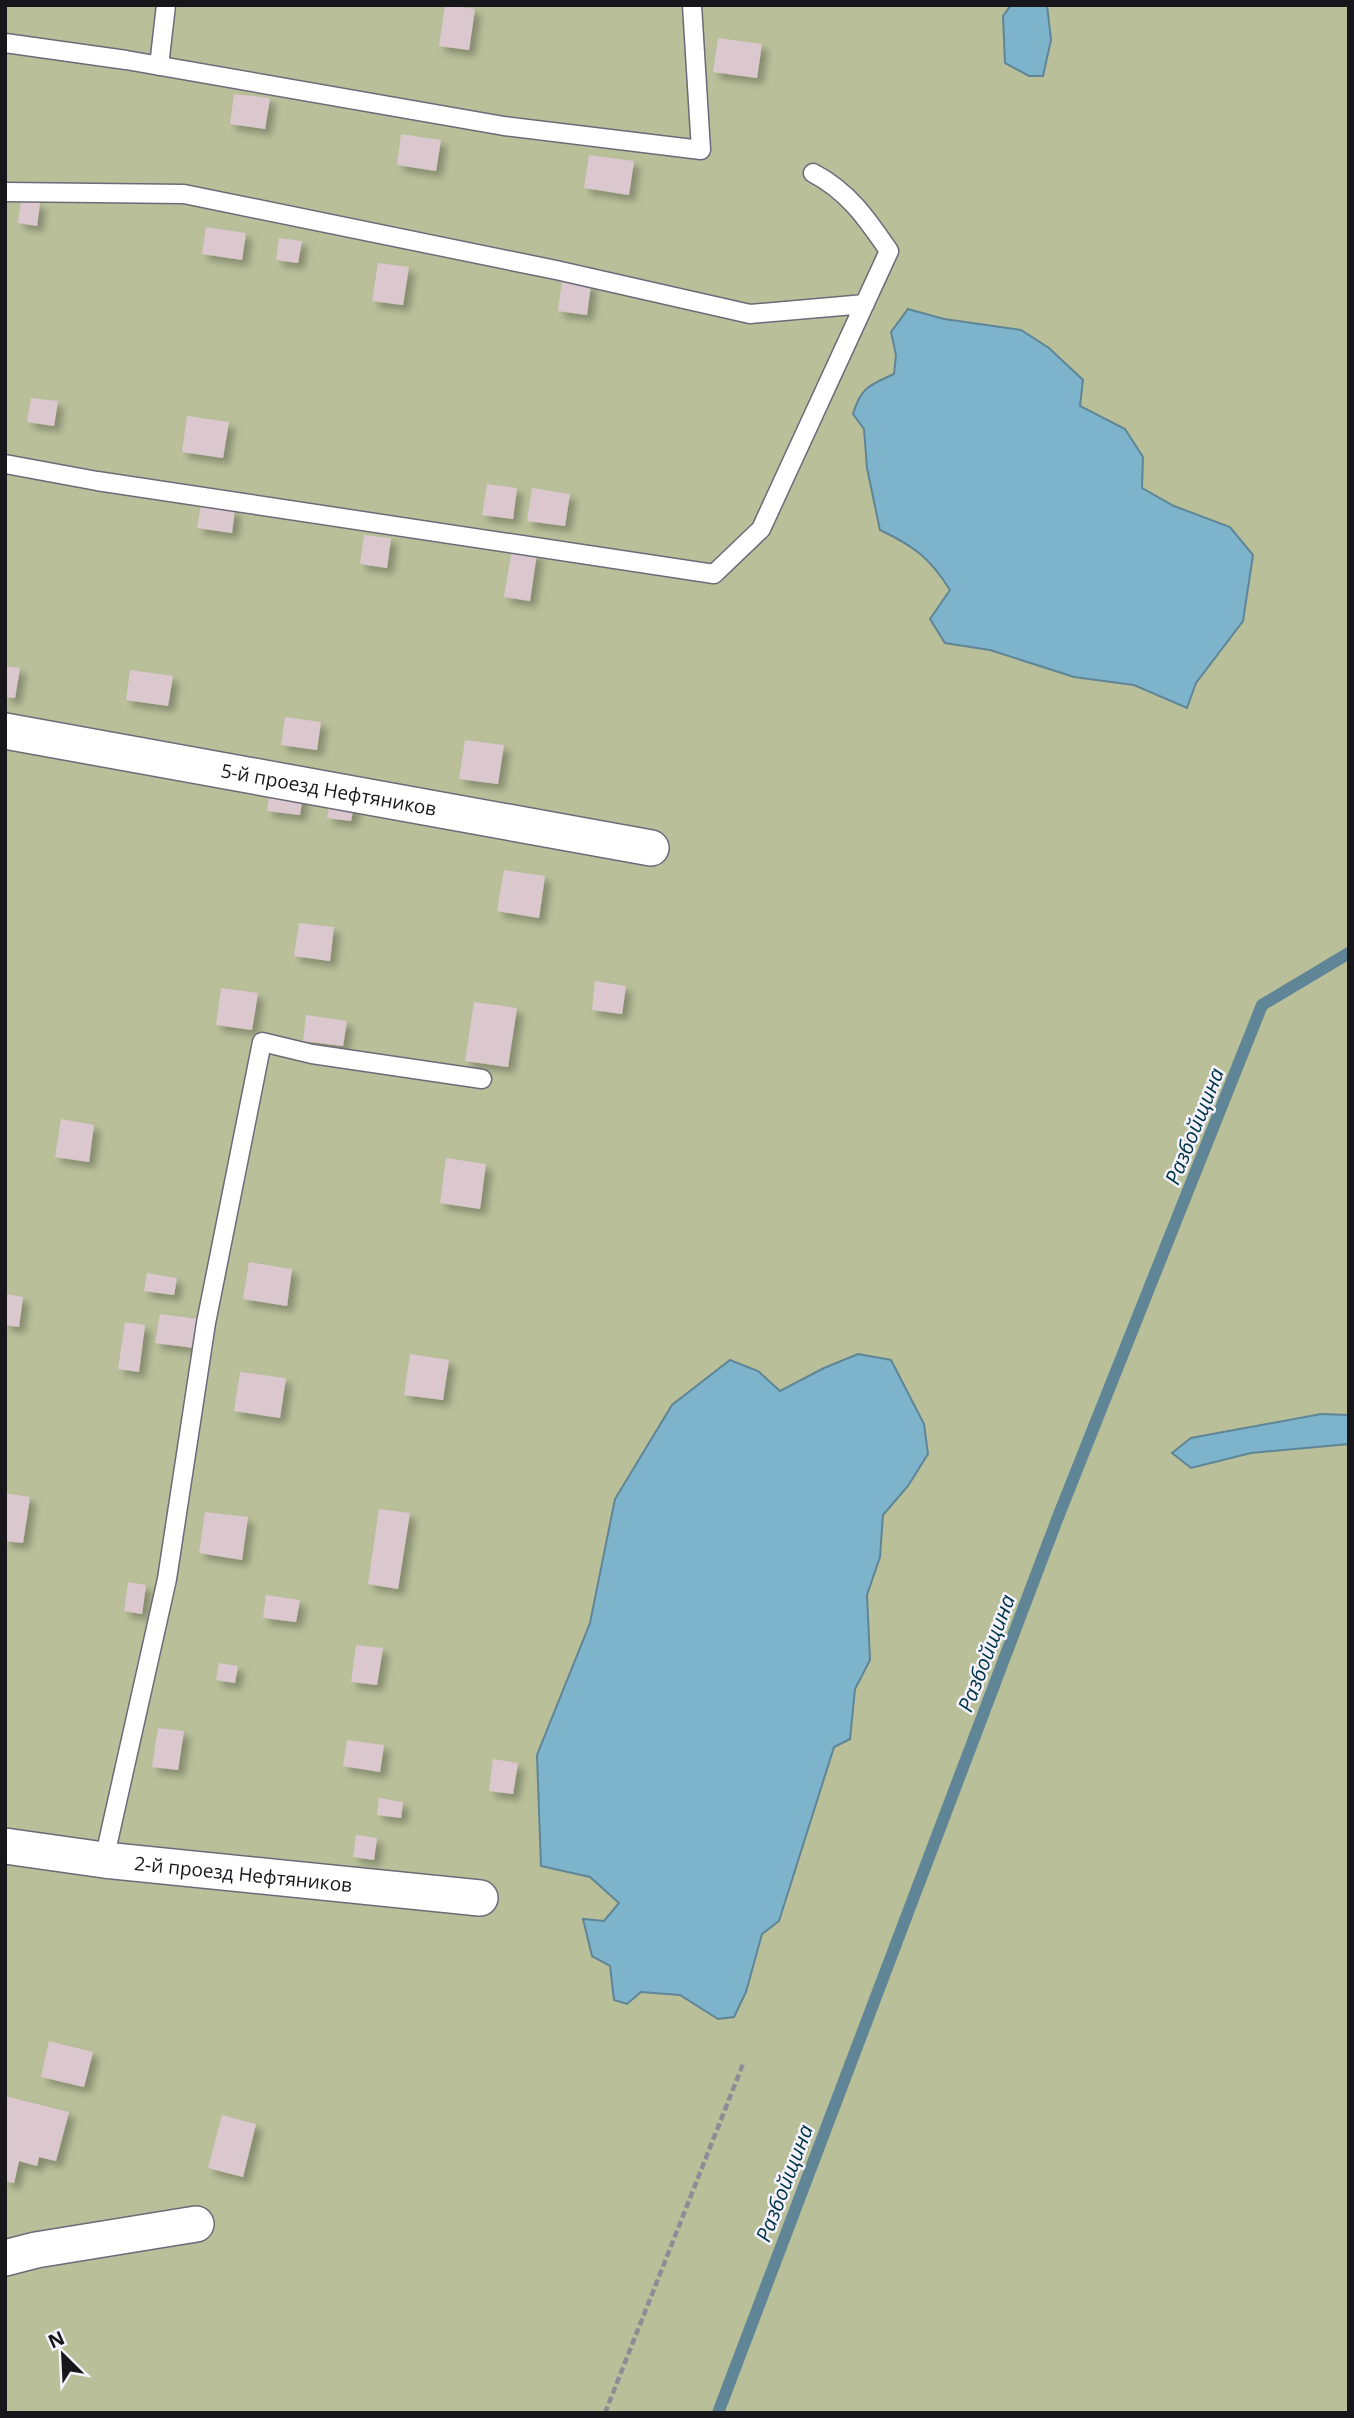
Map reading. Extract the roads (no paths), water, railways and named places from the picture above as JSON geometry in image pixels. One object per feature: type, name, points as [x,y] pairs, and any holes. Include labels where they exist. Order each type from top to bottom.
[{"type":"street","name":"5-й проезд Нефтяников","points":[[5,732],[651,848]]},
{"type":"street","name":"2-й проезд Нефтяников","points":[[5,1846],[104,1860],[480,1898]]},
{"type":"street","points":[[5,2258],[36,2250],[196,2224]]},
{"type":"lane","points":[[159,66],[166,5]]},
{"type":"lane","points":[[5,43],[159,66],[504,126],[701,150],[692,5]]},
{"type":"lane","points":[[5,464],[97,481],[713,575],[761,529],[889,251],[855,203],[813,173]]},
{"type":"lane","points":[[5,192],[184,194],[556,270],[750,314],[865,304]]},
{"type":"lane","points":[[104,1860],[167,1579],[206,1322],[262,1042],[312,1054],[482,1079]]},
{"type":"water","points":[[1011,5],[1047,5],[1051,40],[1043,76],[1029,76],[1005,63],[1003,16]]},
{"type":"water","points":[[908,309],[944,319],[1021,330],[1049,348],[1083,380],[1080,406],[1125,429],[1143,457],[1142,488],[1174,506],[1230,527],[1253,555],[1243,621],[1196,683],[1187,708],[1134,685],[1074,677],[990,650],[945,643],[930,619],[950,590],[920,554],[880,530],[867,468],[864,429],[853,414],[863,392],[894,374],[896,355],[891,332]]},
{"type":"water","points":[[858,1354],[891,1360],[924,1424],[928,1454],[908,1486],[883,1515],[880,1557],[867,1595],[870,1660],[855,1689],[850,1739],[834,1747],[779,1921],[762,1934],[746,1992],[734,2017],[718,2019],[680,1995],[641,1992],[627,2004],[614,2000],[610,1966],[592,1956],[583,1919],[604,1921],[619,1903],[590,1877],[541,1866],[537,1755],[590,1623],[615,1499],[672,1405],[730,1360],[758,1371],[780,1391]]},
{"type":"water","points":[[1321,1414],[1349,1415],[1349,1444],[1251,1453],[1191,1468],[1172,1453],[1191,1438]]},
{"type":"waterway","name":"Разбойщина","points":[[718,2413],[1058,1517],[1262,1005],[1349,953]]}]
